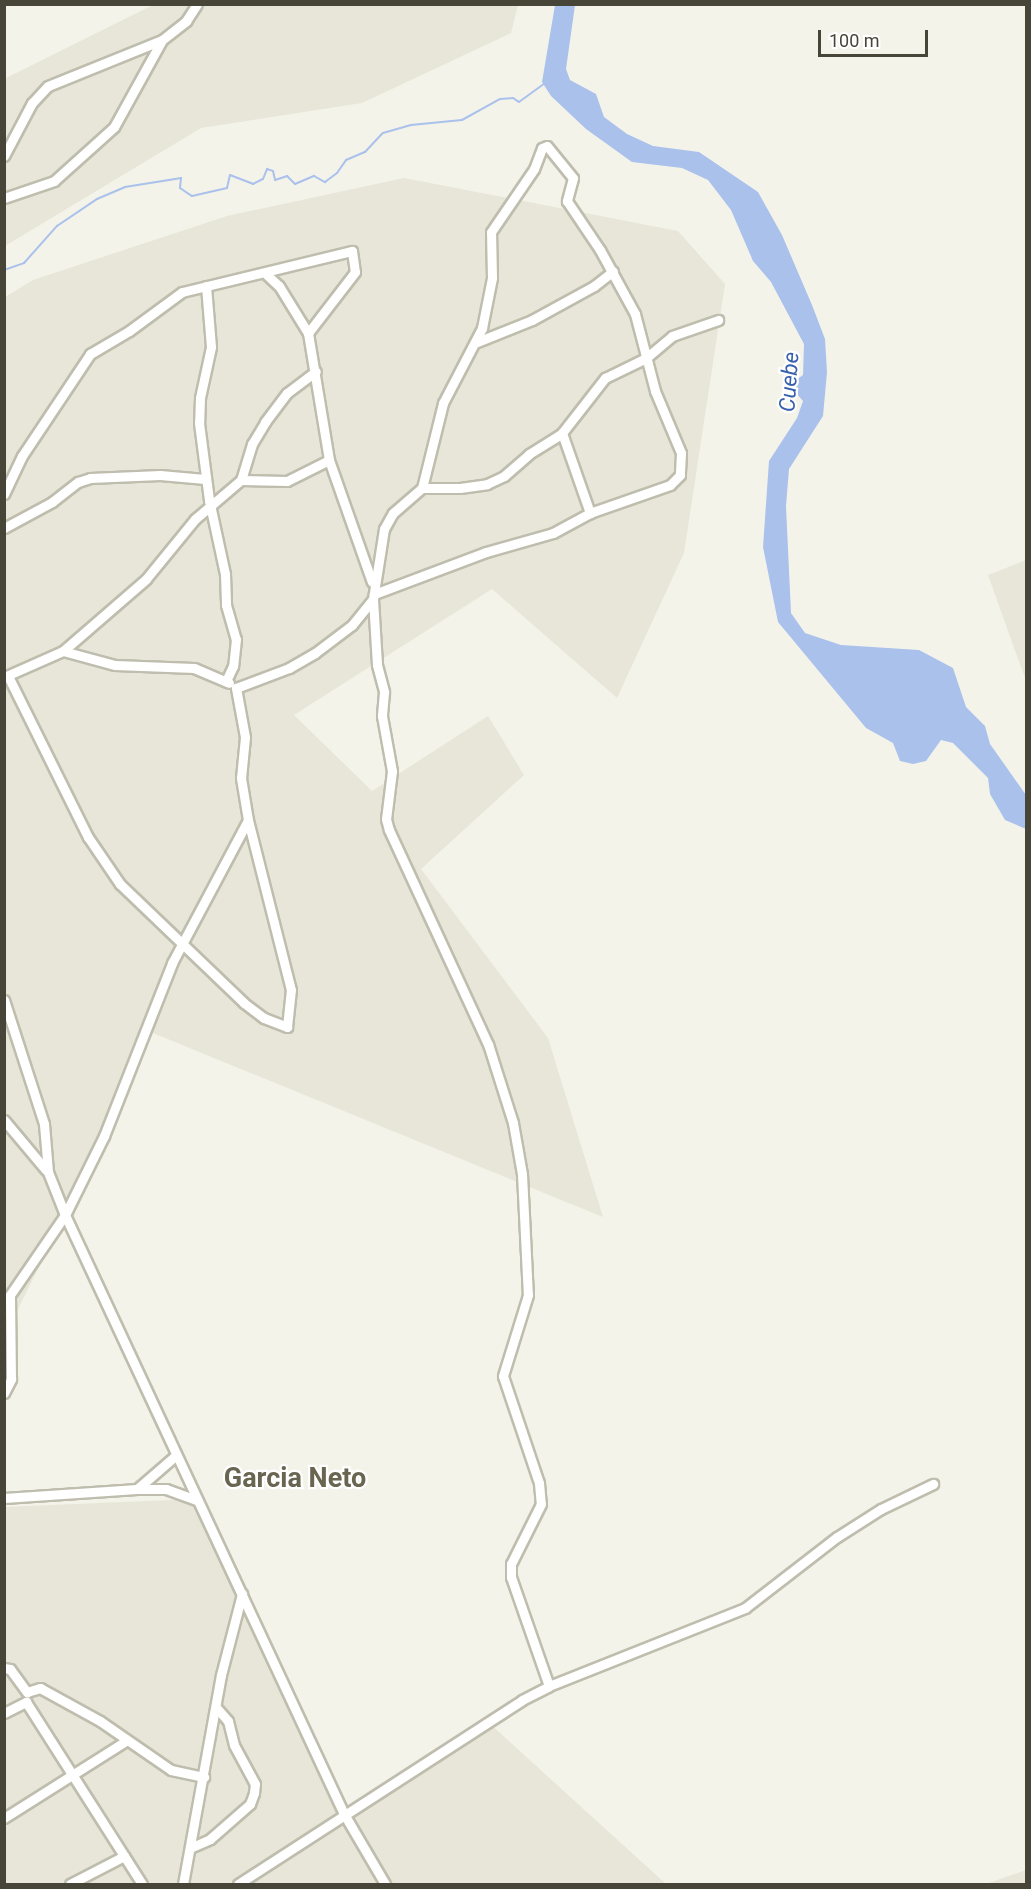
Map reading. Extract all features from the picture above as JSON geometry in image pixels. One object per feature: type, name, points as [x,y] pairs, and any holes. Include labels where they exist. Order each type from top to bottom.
[{"type":"street","points":[[4,156],[32,103],[48,86],[162,40],[186,21],[197,4]]},
{"type":"street","points":[[4,198],[54,181],[114,128],[162,40]]},
{"type":"street","points":[[236,688],[289,668],[315,653],[352,626],[373,592],[384,529],[393,513],[422,488],[443,403],[477,342],[492,278],[491,232],[546,146],[573,178],[567,201],[613,271],[635,314],[666,424],[681,453],[680,475],[670,485],[590,513],[553,533],[486,552],[373,592]]},
{"type":"street","points":[[4,494],[22,456],[90,354],[129,332],[182,292],[267,275],[347,251],[354,254],[355,272],[308,333]]},
{"type":"street","points":[[279,286],[284,270]]},
{"type":"street","points":[[477,342],[532,320],[594,286],[613,271]]},
{"type":"street","points":[[267,275],[279,286],[308,333],[316,370],[329,460],[373,592],[384,692],[382,716],[391,762],[389,830],[488,1044],[513,1123],[522,1174],[528,1295],[503,1376],[538,1483],[541,1504],[511,1564],[512,1577],[549,1686]]},
{"type":"street","points":[[206,286],[211,347],[200,398],[199,423],[205,479],[225,574],[226,605],[236,639],[233,666],[226,681]]},
{"type":"street","points":[[422,488],[487,484],[562,433],[605,378],[646,358],[672,336],[717,320]]},
{"type":"street","points":[[63,651],[115,665],[194,668],[226,681],[236,688],[244,737],[241,778],[248,820],[291,990],[289,1026],[264,1018],[244,1003],[120,884],[87,837],[6,676],[63,651],[146,579],[210,506],[241,480],[252,444],[265,422],[288,393],[316,370]]},
{"type":"street","points":[[562,433],[590,513]]},
{"type":"street","points":[[241,480],[268,483],[287,480],[329,460]]},
{"type":"street","points":[[4,528],[52,502],[78,482],[90,478],[160,475],[205,479]]},
{"type":"street","points":[[4,1393],[11,1379],[10,1296],[65,1215],[104,1136],[182,944],[248,820]]},
{"type":"street","points":[[4,1000],[44,1124],[48,1172],[65,1215],[174,1457],[242,1594],[344,1814],[384,1884]]},
{"type":"street","points":[[4,1120],[48,1172]]},
{"type":"street","points":[[137,1489],[174,1457]]},
{"type":"street","points":[[238,1884],[344,1814],[549,1686],[745,1608],[837,1537],[856,1529],[881,1509],[933,1484]]},
{"type":"street","points":[[4,1498],[166,1489],[197,1500]]},
{"type":"street","points":[[183,1884],[216,1707],[242,1594]]},
{"type":"street","points":[[4,1656],[7,1668],[142,1884]]},
{"type":"street","points":[[4,1713],[40,1688],[100,1721],[171,1770],[204,1777]]},
{"type":"street","points":[[190,1848],[210,1839],[250,1804],[254,1793],[255,1784],[234,1745],[228,1721],[216,1707]]},
{"type":"street","points":[[4,1818],[126,1740]]},
{"type":"street","points":[[70,1884],[124,1856]]},
{"type":"shaded area","points":[[153,5],[518,5],[511,33],[362,103],[201,128],[5,246],[4,79]]},
{"type":"shaded area","points":[[404,178],[678,231],[725,284],[684,553],[617,698],[492,589],[294,715],[372,791],[488,716],[524,775],[421,869],[548,1038],[603,1217],[148,1031],[65,1215],[5,1335],[5,297],[33,280],[227,216]]},
{"type":"shaded area","points":[[1026,560],[1026,681],[988,575]]},
{"type":"shaded area","points":[[195,1499],[344,1813],[489,1723],[666,1884],[5,1884],[4,1507]]},
{"type":"shaded area","points":[[1026,1870],[1026,1884],[986,1884]]},
{"type":"water","points":[[555,5],[575,5],[566,69],[570,80],[596,94],[604,117],[627,134],[653,146],[699,152],[758,192],[782,235],[812,305],[825,339],[827,372],[823,416],[789,469],[786,506],[791,613],[805,633],[841,645],[919,650],[953,668],[966,707],[985,726],[990,744],[1026,795],[1026,829],[1005,820],[990,794],[988,778],[953,743],[941,740],[926,761],[913,764],[900,761],[893,743],[866,728],[778,622],[763,547],[769,461],[797,418],[803,401],[796,393],[796,380],[803,375],[804,344],[771,282],[753,261],[731,210],[708,180],[682,168],[632,162],[586,129],[551,96],[542,82]]},
{"type":"waterway","points":[[4,270],[24,263],[57,226],[97,199],[125,187],[181,178],[180,188],[192,196],[227,188],[230,175],[253,184],[263,179],[267,169],[273,171],[275,180],[287,176],[295,184],[314,176],[325,182],[337,173],[346,160],[365,152],[383,133],[411,125],[462,120],[500,99],[513,98],[519,102],[544,84]]},
{"type":"district","name":"Garcia Neto","points":[[295,1479]]},
{"type":"water label","name":"Cuebe","points":[[789,382]]}]
